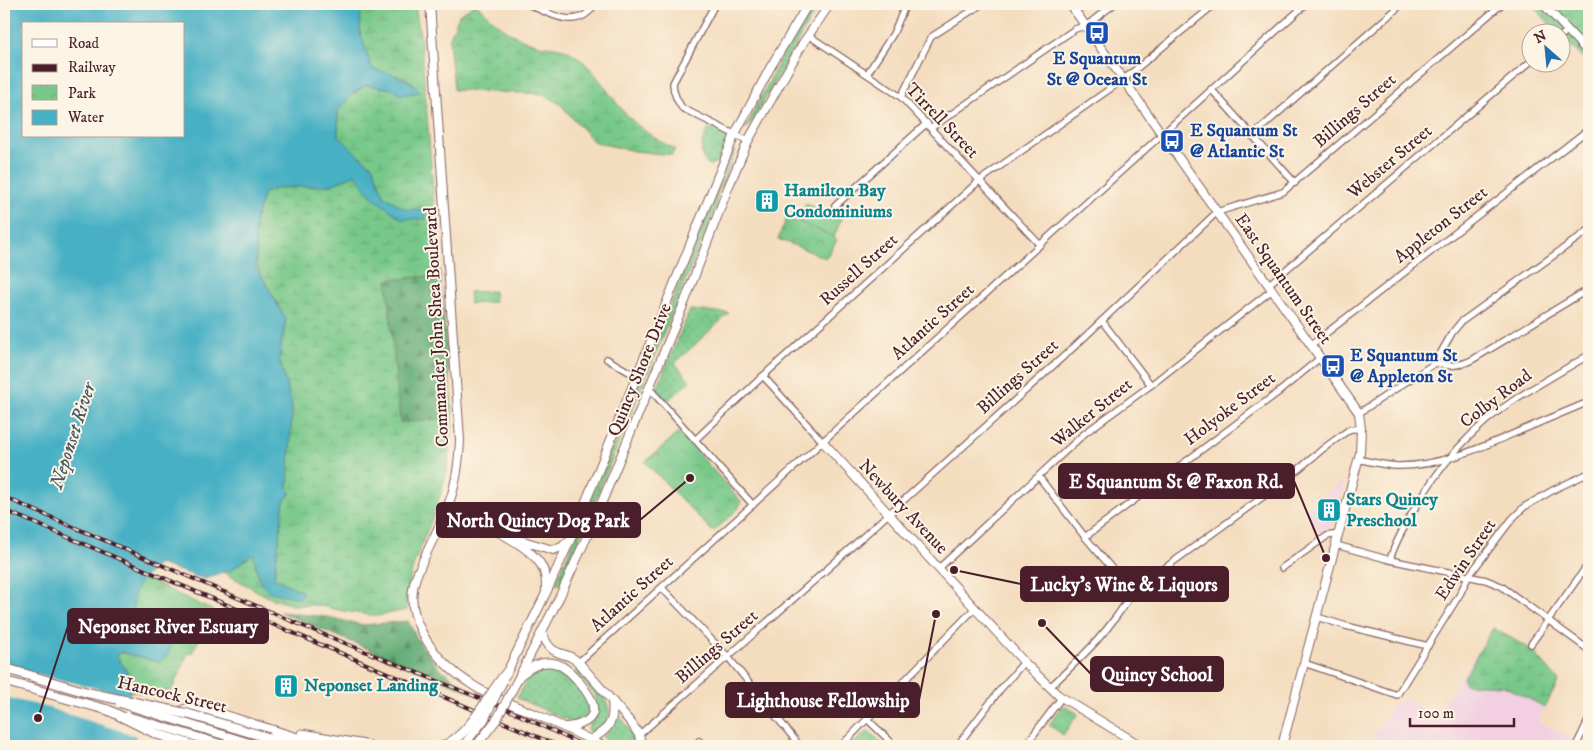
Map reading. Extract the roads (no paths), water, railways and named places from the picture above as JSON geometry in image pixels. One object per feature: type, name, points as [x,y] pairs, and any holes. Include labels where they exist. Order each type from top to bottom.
[{"type":"main road","name":"Commander John Shea Boulevard","points":[[430,4],[460,440],[456,477],[447,508],[413,589],[414,612],[420,628],[432,648],[443,661],[467,682],[518,708],[566,727],[602,746]]},
{"type":"main road","name":"Quincy Shore Drive","points":[[463,746],[484,720],[571,538],[735,134],[770,68],[808,4]]},
{"type":"main road","name":"Quincy Shore Drive","points":[[476,746],[497,719],[519,678],[594,521],[748,140],[808,35],[830,4]]},
{"type":"main road","name":"East Squantum Street","points":[[1070,4],[1359,413],[1361,449],[1282,746]]},
{"type":"main road","points":[[1543,4],[1559,22]]},
{"type":"main road","points":[[1570,34],[1589,53]]},
{"type":"main road","name":"Newbury Avenue","points":[[823,442],[1024,662],[1050,687],[1062,697],[1141,746]]},
{"type":"main road","points":[[447,508],[527,549],[541,565],[546,577],[546,593]]},
{"type":"main road","points":[[501,535],[553,550],[562,547],[571,538]]},
{"type":"main road","points":[[542,632],[552,651],[579,662],[624,715],[638,735],[642,746]]},
{"type":"main road","points":[[519,678],[530,668],[543,664],[558,664],[571,671],[592,698],[594,708],[592,716],[585,722],[578,726],[566,727]]},
{"type":"main road","name":"Hancock Street","points":[[4,668],[89,693],[269,733],[297,746]]},
{"type":"main road","points":[[444,746],[456,739],[469,727],[495,686],[507,672]]},
{"type":"main road","name":"Hancock Street","points":[[4,681],[108,710],[157,734],[195,746]]},
{"type":"main road","points":[[89,693],[259,746]]},
{"type":"main road","points":[[590,740],[602,734],[609,727],[612,718],[612,701]]},
{"type":"main road","points":[[177,746],[173,738],[175,723],[182,711],[193,708],[269,733],[333,746]]},
{"type":"main road","points":[[108,710],[227,746]]},
{"type":"main road","points":[[269,733],[370,746]]},
{"type":"street","points":[[528,4],[556,18],[571,19],[576,19],[590,12],[595,4]]},
{"type":"street","points":[[715,4],[673,83],[673,89],[677,101],[682,108],[748,140]]},
{"type":"street","points":[[867,74],[894,34],[906,4]]},
{"type":"street","points":[[902,97],[931,37],[982,4]]},
{"type":"street","points":[[835,206],[929,126],[1075,29],[1086,26],[1114,4]]},
{"type":"street","name":"Russell Street","points":[[695,440],[979,181],[1124,79],[1215,4]]},
{"type":"street","name":"Atlantic Street","points":[[579,662],[1306,4]]},
{"type":"street","points":[[1252,136],[1402,4]]},
{"type":"street","name":"Billings Street","points":[[638,735],[888,514],[1102,321],[1217,212],[1283,192],[1502,4]]},
{"type":"street","name":"Tirrell Street","points":[[808,35],[902,97],[1040,245]]},
{"type":"street","name":"Webster Street","points":[[1270,288],[1520,71]]},
{"type":"street","points":[[1211,89],[1294,183]]},
{"type":"street","name":"Appleton Street","points":[[1311,345],[1589,129]]},
{"type":"street","points":[[1359,413],[1435,363],[1452,333],[1461,322],[1589,230]]},
{"type":"street","name":"Walker Street","points":[[939,568],[1086,433],[1151,385],[1270,288]]},
{"type":"street","points":[[1435,363],[1447,366],[1462,364],[1472,360],[1589,289]]},
{"type":"street","points":[[1102,321],[1151,385]]},
{"type":"street","name":"Colby Road","points":[[1390,560],[1393,548],[1433,478],[1478,428],[1517,398],[1589,355]]},
{"type":"street","name":"Holyoke Street","points":[[1085,536],[1280,391],[1320,358]]},
{"type":"street","points":[[607,359],[636,376]]},
{"type":"street","name":"Newbury Avenue","points":[[763,376],[823,442]]},
{"type":"street","points":[[649,388],[753,505]]},
{"type":"street","points":[[1358,459],[1395,466],[1417,465],[1450,458],[1479,448],[1589,402]]},
{"type":"street","points":[[1050,687],[1104,635],[1122,611],[1132,592],[1282,483],[1350,429],[1361,429]]},
{"type":"street","name":"Edwin Street","points":[[1304,663],[1397,695],[1460,594],[1468,577],[1512,519],[1524,507],[1555,489],[1589,473]]},
{"type":"street","points":[[1039,477],[1132,592]]},
{"type":"street","points":[[1282,568],[1326,536],[1339,534]]},
{"type":"street","points":[[1336,545],[1390,560],[1486,580],[1501,586],[1589,650]]},
{"type":"street","points":[[1531,644],[1589,563]]},
{"type":"street","points":[[662,588],[728,656],[800,746]]},
{"type":"street","points":[[841,746],[975,608]]},
{"type":"street","points":[[1317,617],[1428,646]]},
{"type":"street","points":[[957,746],[1024,662]]},
{"type":"street","points":[[1024,746],[1062,697]]},
{"type":"street","points":[[867,719],[895,746]]},
{"type":"street","points":[[1576,746],[1589,719]]},
{"type":"water","name":"Neponset River","points":[[4,4],[361,4],[360,32],[372,69],[405,79],[421,92],[401,95],[392,89],[366,85],[352,94],[338,111],[338,135],[358,155],[373,166],[384,196],[405,209],[425,210],[426,219],[402,219],[371,196],[356,174],[331,185],[277,188],[264,193],[255,220],[256,266],[286,319],[279,358],[292,406],[288,487],[290,494],[284,501],[274,578],[303,592],[300,598],[270,592],[260,583],[253,554],[230,571],[205,579],[159,564],[144,578],[137,588],[135,595],[133,622],[167,636],[169,651],[166,657],[159,662],[121,652],[117,654],[127,672],[136,743],[138,746],[4,746]]},
{"type":"railway","points":[[4,497],[303,626],[511,711],[584,746]]},
{"type":"railway","points":[[4,510],[559,746]]},
{"type":"place","name":"E Squantum St @ Ocean St","points":[[1097,33]]},
{"type":"place","name":"E Squantum St @ Atlantic St","points":[[1172,141]]},
{"type":"place","name":"Hamilton Bay Condominiums","points":[[767,201]]},
{"type":"place","name":"E Squantum St @ Appleton St","points":[[1333,366]]},
{"type":"place","name":"North Quincy Dog Park","points":[[690,478]]},
{"type":"place","name":"Stars Quincy Preschool","points":[[1329,510]]},
{"type":"place","name":"E Squantum St @ Faxon Rd.","points":[[1326,558]]},
{"type":"place","name":"Lucky's Wine & Liquors","points":[[954,570]]},
{"type":"place","name":"Lighthouse Fellowship","points":[[936,614]]},
{"type":"place","name":"Quincy School","points":[[1042,623]]},
{"type":"place","name":"Neponset Landing","points":[[286,686]]},
{"type":"place","name":"Neponset River Estuary","points":[[38,718]]}]
